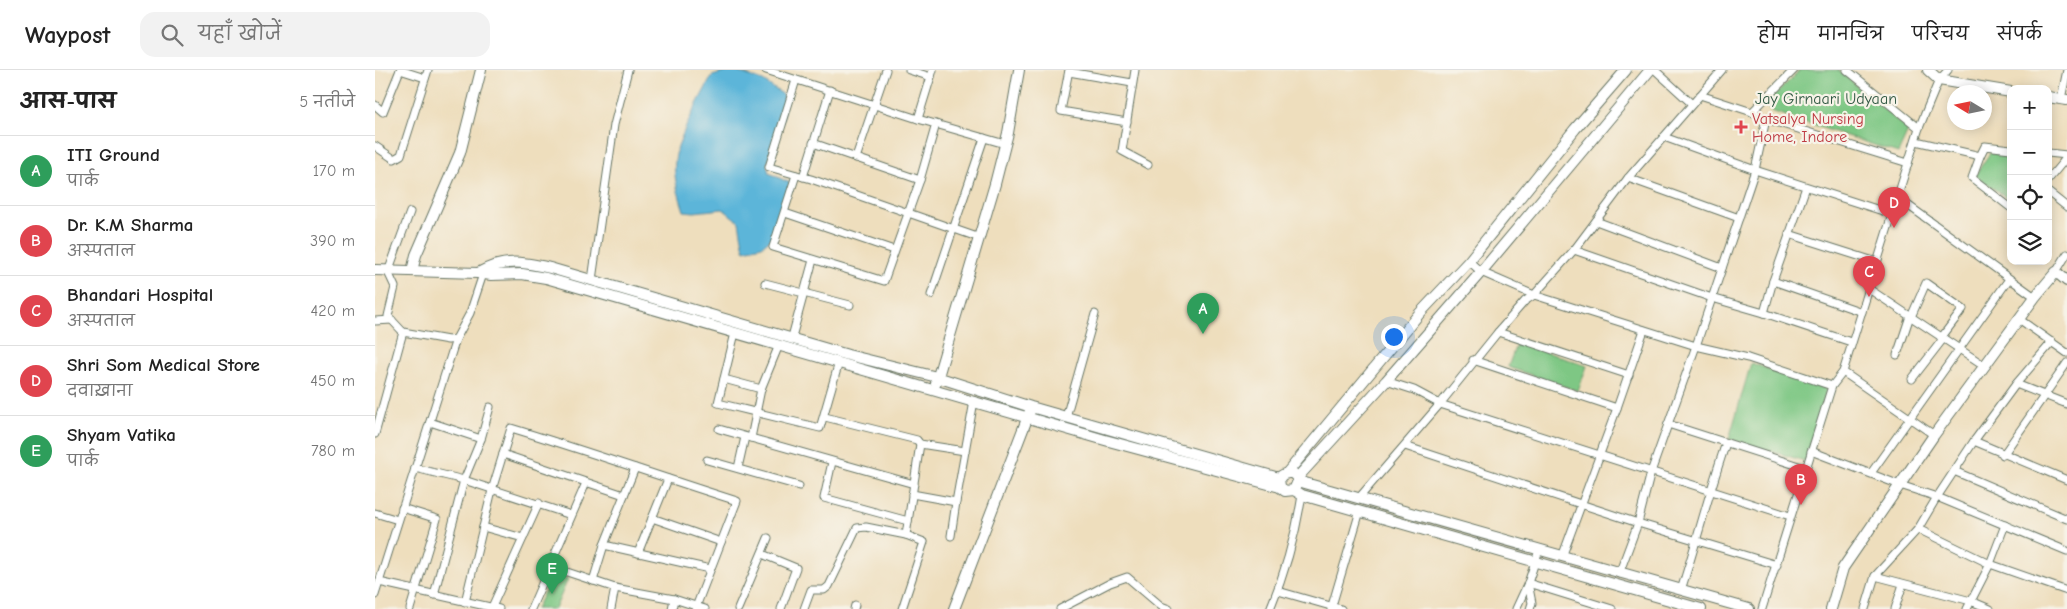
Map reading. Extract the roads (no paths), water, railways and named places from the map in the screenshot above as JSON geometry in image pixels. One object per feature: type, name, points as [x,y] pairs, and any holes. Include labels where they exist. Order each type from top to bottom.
[{"type":"street","points":[[375,105],[383,112],[400,70],[425,78]]},
{"type":"street","points":[[375,146],[394,160],[401,155],[428,70]]},
{"type":"street","points":[[413,271],[416,256],[460,153],[481,70]]},
{"type":"street","points":[[592,280],[614,125],[627,70]]},
{"type":"street","points":[[856,158],[886,70]]},
{"type":"street","points":[[909,70],[932,74],[917,119]]},
{"type":"street","points":[[934,389],[959,299],[980,238],[1005,144],[1019,70]]},
{"type":"street","points":[[1135,70],[1122,151],[1148,165]]},
{"type":"street","points":[[1282,479],[1419,314],[1469,261],[1626,70]]},
{"type":"street","points":[[375,595],[456,339],[470,313],[481,273],[491,265],[520,262],[537,265],[792,337],[848,355],[937,377],[1029,412],[1066,417],[1282,479],[1288,492],[1298,486],[1650,70]]},
{"type":"street","points":[[1655,70],[1692,104]]},
{"type":"street","points":[[1358,499],[1440,404],[1473,360],[1525,301],[1534,295],[1574,250],[1628,178],[1722,70]]},
{"type":"street","points":[[1753,112],[1795,70]]},
{"type":"street","points":[[1847,70],[1919,128]]},
{"type":"street","points":[[1928,70],[1939,80],[2007,91]]},
{"type":"street","points":[[1762,609],[1832,386],[1843,372],[1919,128],[1939,80],[1948,70]]},
{"type":"street","points":[[2064,100],[2067,70]]},
{"type":"street","points":[[770,71],[917,119],[1005,144]]},
{"type":"street","points":[[1127,122],[1061,110],[1069,71],[1132,83]]},
{"type":"street","points":[[796,80],[769,167],[980,238]]},
{"type":"street","points":[[830,90],[813,143],[773,247],[813,260],[884,281],[920,180],[936,124]]},
{"type":"street","points":[[1700,95],[1753,112],[1767,119],[1908,163]]},
{"type":"street","points":[[1619,574],[1638,522],[1651,472],[1696,346],[1755,170],[1767,119]]},
{"type":"street","points":[[1664,137],[1755,170],[1892,214]]},
{"type":"street","points":[[931,296],[984,138]]},
{"type":"street","points":[[1916,141],[1979,156]]},
{"type":"street","points":[[813,143],[920,180]]},
{"type":"street","points":[[2007,149],[1985,146],[1971,178],[2007,205]]},
{"type":"street","points":[[2052,154],[2067,156],[2052,175]]},
{"type":"street","points":[[1628,178],[1739,218]]},
{"type":"street","points":[[1764,313],[1789,234],[1807,187]]},
{"type":"street","points":[[2052,195],[2067,207]]},
{"type":"street","points":[[1898,198],[2035,297]]},
{"type":"street","points":[[410,212],[388,272],[395,287],[388,316],[403,332],[448,340],[456,339]]},
{"type":"street","points":[[785,213],[894,250]]},
{"type":"street","points":[[1596,221],[1722,268]]},
{"type":"street","points":[[1789,234],[1877,262]]},
{"type":"street","points":[[1574,250],[1711,298],[1764,313],[1851,342]]},
{"type":"street","points":[[1831,609],[1843,568],[1935,435],[2035,297],[2056,272],[2067,254]]},
{"type":"street","points":[[792,337],[813,260]]},
{"type":"street","points":[[1469,261],[1481,272],[1534,295],[1696,346],[1748,358],[1832,386]]},
{"type":"street","points":[[535,276],[537,265]]},
{"type":"street","points":[[375,270],[388,272],[413,271],[535,276],[975,401],[1029,412],[1282,479],[1293,474],[1298,486],[1299,518],[1278,590],[1270,609]]},
{"type":"street","points":[[2056,272],[2067,281]]},
{"type":"street","points":[[1871,472],[2009,278]]},
{"type":"street","points":[[1773,281],[1862,312]]},
{"type":"street","points":[[1897,355],[1926,283],[1963,309],[1912,379]]},
{"type":"street","points":[[765,284],[850,305]]},
{"type":"street","points":[[1869,289],[1985,366]]},
{"type":"street","points":[[1066,417],[1095,314]]},
{"type":"street","points":[[2019,319],[2067,353]]},
{"type":"street","points":[[375,321],[392,320]]},
{"type":"street","points":[[1562,557],[1644,330]]},
{"type":"street","points":[[375,434],[376,424],[403,332]]},
{"type":"street","points":[[1498,332],[1629,375]]},
{"type":"street","points":[[735,333],[717,404],[818,429],[822,426],[825,417],[839,362]]},
{"type":"street","points":[[1865,609],[1875,576],[1918,529],[1974,441],[2016,384],[2052,342]]},
{"type":"street","points":[[738,468],[756,414],[761,389],[779,345]]},
{"type":"street","points":[[1473,360],[1617,408]]},
{"type":"street","points":[[2003,455],[2067,363]]},
{"type":"street","points":[[1843,372],[1935,435]]},
{"type":"street","points":[[724,379],[761,389]]},
{"type":"street","points":[[1386,381],[1414,390],[1440,404],[1790,516]]},
{"type":"street","points":[[2016,384],[2067,404]]},
{"type":"street","points":[[951,536],[975,401]]},
{"type":"street","points":[[434,595],[464,480],[481,439],[491,407]]},
{"type":"street","points":[[954,609],[1029,412]]},
{"type":"street","points":[[825,417],[917,440],[920,444],[965,451]]},
{"type":"street","points":[[430,422],[481,439]]},
{"type":"street","points":[[1668,424],[1805,468]]},
{"type":"street","points":[[465,602],[492,490],[511,428],[609,458],[737,501],[696,607]]},
{"type":"street","points":[[719,429],[914,484]]},
{"type":"street","points":[[1974,441],[2003,455],[2067,480]]},
{"type":"street","points":[[1681,590],[1710,490],[1726,443]]},
{"type":"street","points":[[906,535],[920,444]]},
{"type":"street","points":[[1405,446],[1638,522],[1777,564]]},
{"type":"street","points":[[1811,451],[1937,497],[2067,551]]},
{"type":"street","points":[[503,454],[624,495]]},
{"type":"street","points":[[707,460],[799,486]]},
{"type":"street","points":[[832,462],[824,498],[908,521]]},
{"type":"street","points":[[415,468],[464,480],[571,515]]},
{"type":"street","points":[[593,581],[604,545],[635,468]]},
{"type":"street","points":[[1954,471],[2067,520]]},
{"type":"street","points":[[638,553],[668,479]]},
{"type":"street","points":[[531,609],[586,482]]},
{"type":"street","points":[[1298,486],[1358,499],[1619,574],[1749,609]]},
{"type":"street","points":[[1298,486],[1360,512],[1701,609]]},
{"type":"street","points":[[912,494],[956,502]]},
{"type":"street","points":[[379,582],[495,608],[539,503]]},
{"type":"street","points":[[402,508],[437,519],[410,609]]},
{"type":"street","points":[[1331,608],[1360,512]]},
{"type":"street","points":[[375,513],[398,520]]},
{"type":"street","points":[[652,518],[721,542]]},
{"type":"street","points":[[1967,609],[1990,564],[2005,525]]},
{"type":"street","points":[[483,527],[523,538]]},
{"type":"street","points":[[804,609],[811,590],[824,590],[829,586],[857,528],[906,535],[924,542],[902,609]]},
{"type":"street","points":[[1918,529],[1990,564],[2067,592]]},
{"type":"street","points":[[738,609],[768,538]]},
{"type":"street","points":[[604,545],[710,569]]},
{"type":"street","points":[[1517,609],[1539,550]]},
{"type":"street","points":[[762,554],[796,568],[781,609]]},
{"type":"street","points":[[549,566],[615,588],[674,599],[705,609]]},
{"type":"street","points":[[1875,576],[1971,601],[1990,609]]},
{"type":"street","points":[[1061,609],[1110,583],[1127,577],[1159,608],[1169,609]]},
{"type":"street","points":[[1528,583],[1603,608],[1613,609]]},
{"type":"street","points":[[1528,583],[1533,603],[1531,609]]},
{"type":"street","points":[[1895,609],[1903,584]]},
{"type":"street","points":[[611,609],[615,588]]},
{"type":"street","points":[[1278,590],[1331,608],[1341,609]]},
{"type":"street","points":[[672,609],[674,599]]},
{"type":"water","points":[[733,70],[763,81],[784,95],[784,115],[767,165],[769,173],[790,183],[773,237],[762,246],[744,250],[739,222],[723,209],[694,212],[684,211],[675,174],[675,161],[680,141],[712,76]]},
{"type":"place","name":"Vatsalya Nursing Home, Indore","points":[[1741,127]]},
{"type":"place","name":"Shri Som Medical Store","points":[[1894,228]]},
{"type":"place","name":"Bhandari Hospital","points":[[1869,297]]},
{"type":"place","name":"ITI Ground","points":[[1203,334]]},
{"type":"place","name":"Dr. K.M Sharma","points":[[1801,505]]},
{"type":"place","name":"Shyam Vatika","points":[[552,594]]},
{"type":"park label","name":"Jay Girnaari Udyaan","points":[[1826,98]]}]
